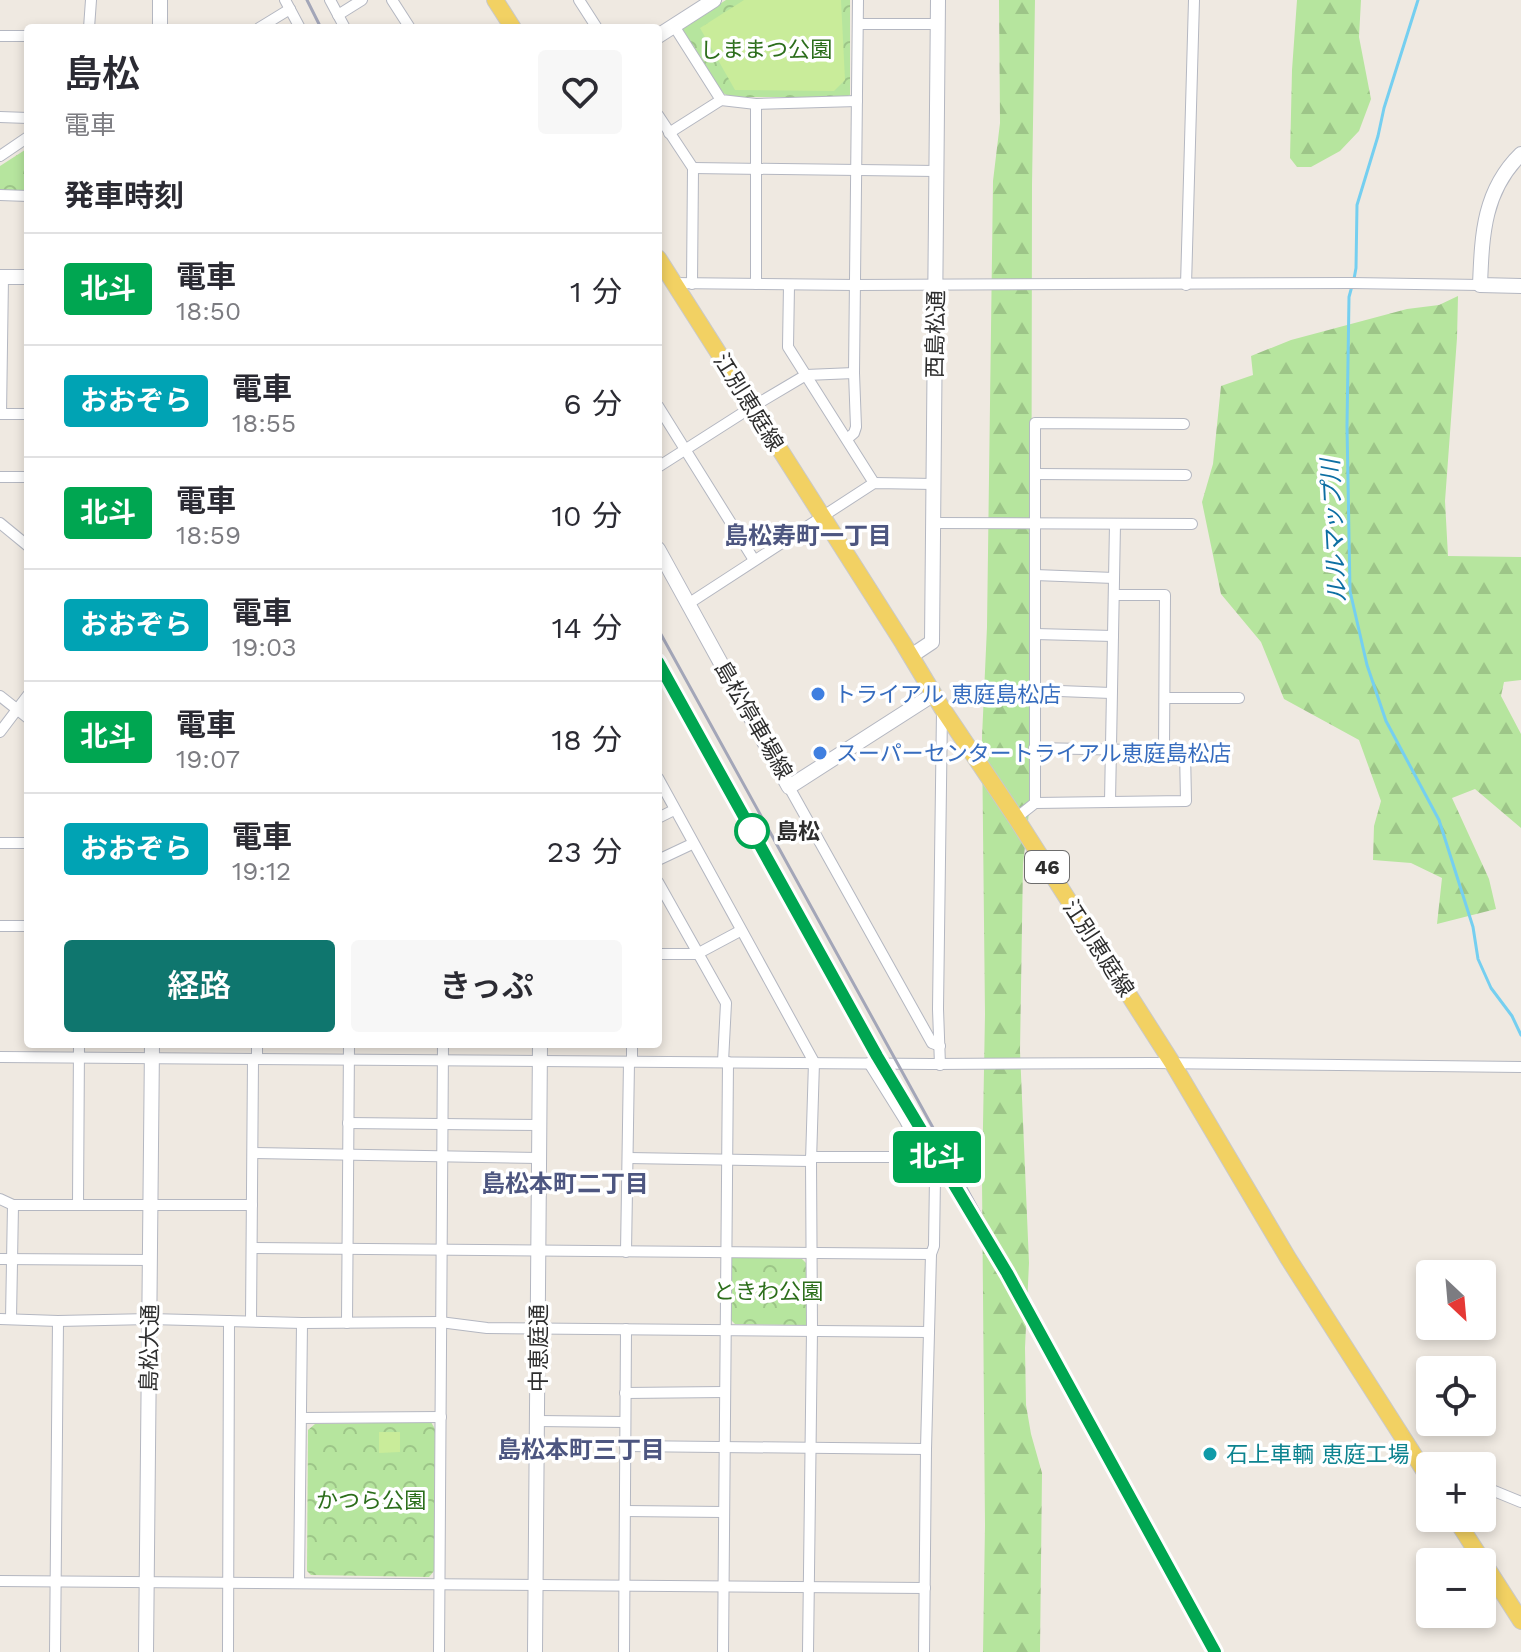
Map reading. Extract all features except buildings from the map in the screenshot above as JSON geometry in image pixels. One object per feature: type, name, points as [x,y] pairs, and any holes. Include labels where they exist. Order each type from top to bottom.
[{"type":"main road","points":[[495,0],[510,24]]},
{"type":"main road","name":"江別恵庭線","points":[[666,283],[752,407],[1173,1064],[1288,1258],[1415,1458]]},
{"type":"main road","points":[[1464,1532],[1521,1621]]},
{"type":"street","points":[[89,24],[91,0]]},
{"type":"street","points":[[330,0],[343,24]]},
{"type":"street","points":[[338,15],[362,0]]},
{"type":"street","points":[[392,0],[407,24]]},
{"type":"street","points":[[579,0],[594,24]]},
{"type":"street","points":[[662,34],[714,0]]},
{"type":"street","points":[[847,439],[856,427],[858,0]]},
{"type":"street","name":"西島松通","points":[[911,656],[932,642],[938,0]]},
{"type":"street","points":[[1186,285],[1194,0]]},
{"type":"street","points":[[161,24],[164,3]]},
{"type":"street","points":[[264,24],[288,5],[298,24]]},
{"type":"street","points":[[858,24],[938,24]]},
{"type":"street","points":[[674,26],[721,100]]},
{"type":"street","points":[[0,36],[24,36]]},
{"type":"street","points":[[669,133],[721,100],[756,104],[857,101]]},
{"type":"street","points":[[756,104],[756,284]]},
{"type":"street","points":[[0,117],[24,118]]},
{"type":"street","points":[[662,122],[693,168],[692,284]]},
{"type":"street","points":[[0,156],[24,140]]},
{"type":"street","points":[[1480,285],[1487,206],[1501,179],[1521,154]]},
{"type":"street","points":[[693,168],[936,171]]},
{"type":"street","points":[[0,195],[24,196]]},
{"type":"street","points":[[24,277],[1,277],[0,414],[24,414]]},
{"type":"street","points":[[666,283],[1367,283],[1521,286]]},
{"type":"street","points":[[789,285],[788,347],[874,483]]},
{"type":"street","points":[[662,464],[806,375],[854,373]]},
{"type":"street","points":[[662,412],[754,560]]},
{"type":"street","points":[[1035,803],[1035,423],[1184,424]]},
{"type":"street","points":[[1036,474],[1186,475]]},
{"type":"street","points":[[0,477],[24,477]]},
{"type":"street","points":[[688,604],[874,483],[934,484]]},
{"type":"street","points":[[0,523],[24,543]]},
{"type":"street","points":[[933,523],[1192,524]]},
{"type":"street","points":[[1110,802],[1115,524]]},
{"type":"street","name":"島松停車場線","points":[[662,556],[789,787],[938,701]]},
{"type":"street","points":[[1035,575],[1114,578]]},
{"type":"street","points":[[1114,595],[1165,595],[1164,750]]},
{"type":"street","points":[[1035,634],[1113,636]]},
{"type":"street","points":[[1034,690],[1111,693]]},
{"type":"street","points":[[0,696],[24,715]]},
{"type":"street","points":[[1165,698],[1239,698]]},
{"type":"street","points":[[0,732],[24,700]]},
{"type":"street","points":[[938,701],[940,1065]]},
{"type":"street","points":[[1016,818],[1035,803],[1186,801],[1185,751],[1034,748]]},
{"type":"street","points":[[662,786],[814,1062],[808,1652]]},
{"type":"street","points":[[789,787],[932,1043],[940,1046]]},
{"type":"street","points":[[662,816],[674,810]]},
{"type":"street","points":[[0,843],[24,843]]},
{"type":"street","points":[[662,858],[692,844]]},
{"type":"street","points":[[662,889],[726,1003],[723,1652]]},
{"type":"street","points":[[0,926],[24,926]]},
{"type":"street","points":[[662,954],[697,954],[740,931]]},
{"type":"street","points":[[78,1204],[79,1048]]},
{"type":"street","points":[[251,1321],[256,1048]]},
{"type":"street","points":[[347,1323],[349,1048]]},
{"type":"street","points":[[439,1652],[443,1048]]},
{"type":"street","name":"中恵庭通","points":[[535,1652],[540,1048]]},
{"type":"street","points":[[626,1252],[632,1048]]},
{"type":"street","points":[[0,1057],[79,1058],[152,1051],[255,1059],[349,1061],[443,1059],[1521,1067]]},
{"type":"street","name":"島松大通","points":[[146,1652],[152,1051]]},
{"type":"street","points":[[869,1063],[935,1177],[926,1449],[924,1652]]},
{"type":"street","points":[[348,1123],[540,1125]]},
{"type":"street","points":[[253,1153],[539,1158]]},
{"type":"street","points":[[628,1158],[924,1157]]},
{"type":"street","points":[[0,1199],[13,1205],[252,1205]]},
{"type":"street","points":[[13,1205],[6,1259],[6,1319],[440,1322],[487,1328],[929,1332]]},
{"type":"street","points":[[252,1248],[931,1254]]},
{"type":"street","points":[[6,1259],[150,1260]]},
{"type":"street","points":[[55,1652],[58,1321]]},
{"type":"street","points":[[228,1652],[229,1321]]},
{"type":"street","points":[[299,1583],[302,1323]]},
{"type":"street","points":[[624,1652],[626,1329]]},
{"type":"street","points":[[625,1393],[724,1392]]},
{"type":"street","points":[[301,1418],[441,1417]]},
{"type":"street","points":[[538,1421],[625,1422]]},
{"type":"street","points":[[625,1446],[926,1449]]},
{"type":"street","points":[[1496,1492],[1521,1502]]},
{"type":"street","points":[[625,1511],[723,1512]]},
{"type":"street","points":[[0,1581],[925,1588]]},
{"type":"green space","name":"しままつ公園","points":[[726,0],[850,0],[850,95],[730,97],[723,93],[682,31],[683,27]]},
{"type":"green space","name":"しままつ公園","points":[[744,0],[841,0],[845,80],[834,91],[735,90],[700,28]]},
{"type":"green space","points":[[999,0],[1035,0],[1031,795],[1023,864],[1020,1051],[1029,1263],[1026,1405],[1042,1473],[1040,1652],[983,1652],[982,1181],[985,1014],[982,737],[987,627],[993,181],[1000,123]]},
{"type":"green space","points":[[1297,0],[1361,0],[1359,37],[1371,99],[1359,131],[1340,151],[1311,167],[1297,167],[1290,158]]},
{"type":"green space","points":[[24,151],[24,191],[0,191],[0,166]]},
{"type":"green space","points":[[1458,296],[1445,501],[1448,556],[1521,557],[1521,680],[1504,682],[1501,696],[1521,734],[1521,828],[1475,789],[1452,798],[1489,879],[1496,909],[1437,924],[1442,878],[1411,863],[1373,860],[1374,826],[1381,801],[1359,740],[1284,699],[1261,642],[1221,594],[1202,502],[1213,464],[1221,386],[1253,375],[1251,356],[1291,340],[1407,309],[1439,305]]},
{"type":"green space","name":"ときわ公園","points":[[732,1257],[802,1259],[806,1263],[806,1325],[735,1324],[730,1319]]},
{"type":"green space","name":"かつら公園","points":[[431,1422],[435,1429],[434,1571],[429,1577],[311,1575],[307,1571],[308,1430],[315,1424]]},
{"type":"green space","points":[[379,1432],[400,1432],[400,1452],[379,1453]]},
{"type":"waterway","name":"ルルマップ川","points":[[1354,279],[1357,205],[1418,0]]},
{"type":"waterway","name":"ルルマップ川","points":[[1352,286],[1349,297],[1347,426],[1350,591],[1367,665],[1386,721],[1439,820],[1473,927],[1478,959],[1491,988],[1512,1016],[1521,1035]]},
{"type":"railway","points":[[307,0],[319,24]]},
{"type":"railway","points":[[662,636],[1222,1652]]},
{"type":"railway","points":[[662,669],[915,1119]]},
{"type":"train","name":"北斗","points":[[662,669],[877,1056],[1007,1273],[1215,1652]]},
{"type":"place","name":"トライアル 恵庭島松店","points":[[818,694]]},
{"type":"place","name":"スーパーセンタートライアル恵庭島松店","points":[[820,753]]},
{"type":"place","name":"島松","points":[[752,831]]},
{"type":"place","name":"石上車輌 恵庭工場","points":[[1210,1454]]},
{"type":"district","name":"島松寿町一丁目","points":[[808,536]]},
{"type":"district","name":"島松本町二丁目","points":[[565,1184]]},
{"type":"district","name":"島松本町三丁目","points":[[581,1450]]}]
